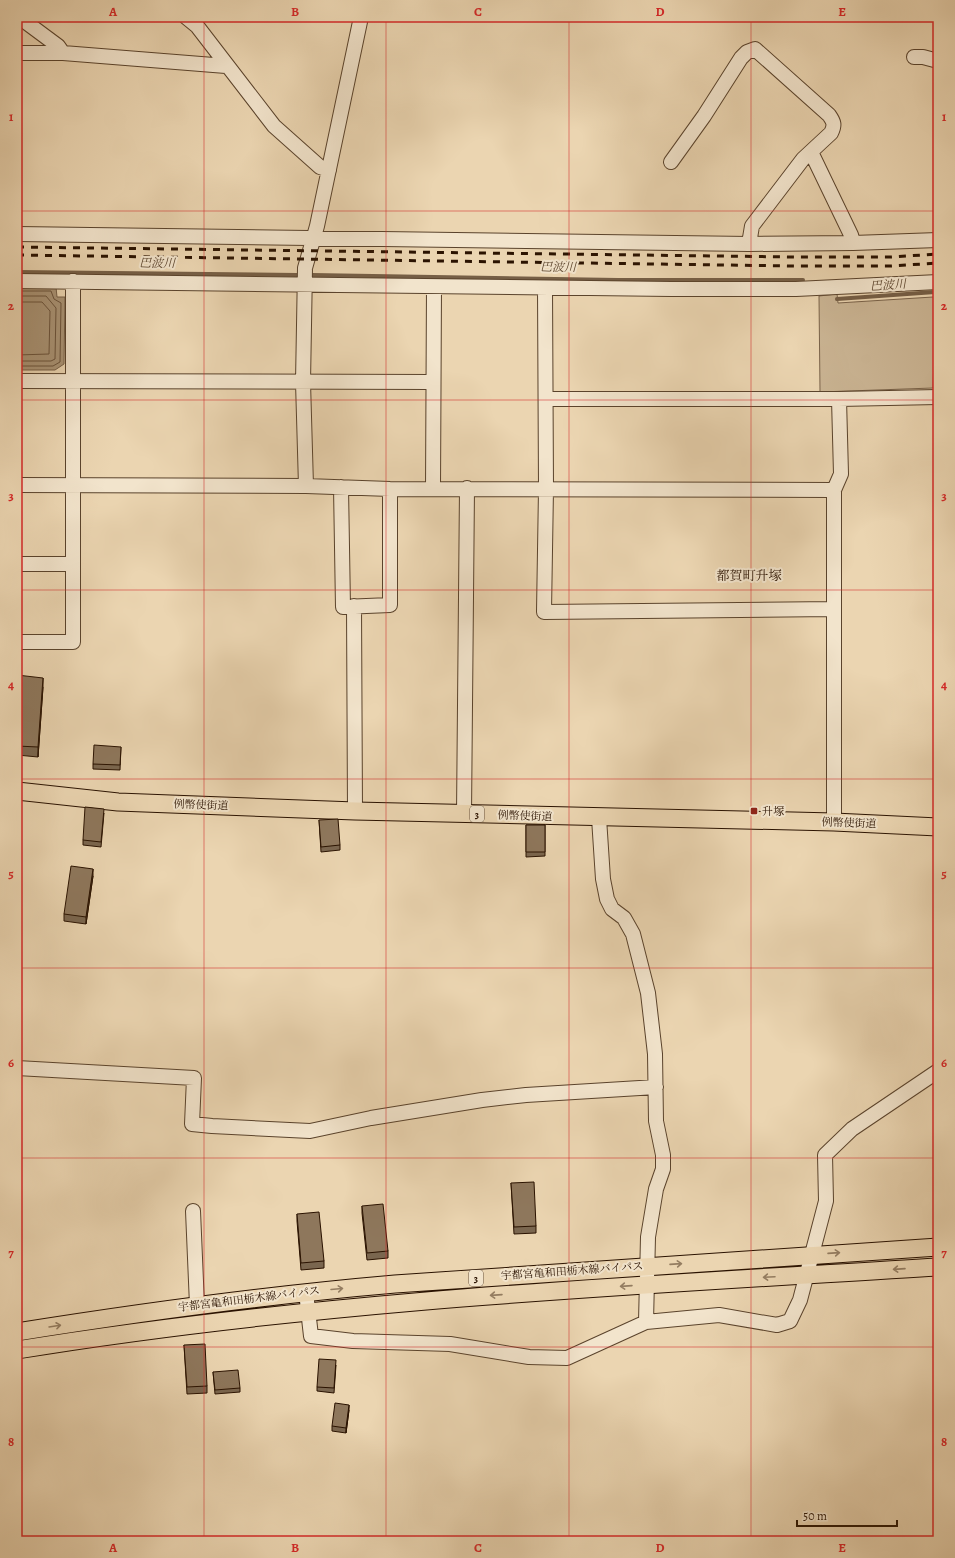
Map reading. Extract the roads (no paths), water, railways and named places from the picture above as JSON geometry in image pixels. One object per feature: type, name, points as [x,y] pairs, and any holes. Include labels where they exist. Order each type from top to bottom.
[{"type":"main road","name":"例幣使街道","points":[[17,791],[118,802],[599,818],[834,822],[938,827]]},
{"type":"main road","name":"宇都宮亀和田栃木線バイパス","points":[[17,1332],[197,1305],[306,1292],[938,1246]]},
{"type":"main road","name":"宇都宮亀和田栃木線バイパス","points":[[17,1350],[94,1338],[308,1311],[647,1284],[938,1267]]},
{"type":"street","points":[[19,17],[58,46],[63,53]]},
{"type":"street","points":[[186,17],[197,26],[226,66],[274,126],[320,167],[329,170]]},
{"type":"street","points":[[306,486],[303,382],[306,268],[317,226],[360,17]]},
{"type":"street","points":[[670,162],[704,116],[741,58],[747,52],[755,49],[829,115],[833,121],[834,127],[831,133],[803,160],[752,226],[749,244]]},
{"type":"street","points":[[17,53],[63,53],[226,66]]},
{"type":"street","points":[[914,58],[923,57],[938,61]]},
{"type":"street","points":[[811,152],[851,235],[853,243]]},
{"type":"street","points":[[17,234],[749,244],[853,243],[938,240]]},
{"type":"street","points":[[17,281],[434,287],[796,289],[938,282]]},
{"type":"street","points":[[17,642],[72,642],[73,281]]},
{"type":"street","points":[[433,488],[434,287]]},
{"type":"street","points":[[545,288],[546,489],[544,612],[834,609]]},
{"type":"street","points":[[17,381],[433,382]]},
{"type":"street","points":[[546,399],[840,399],[938,396]]},
{"type":"street","points":[[834,822],[834,490],[840,474],[840,399]]},
{"type":"street","points":[[17,485],[306,486],[390,489],[834,490]]},
{"type":"street","points":[[341,487],[343,607],[390,605],[390,489]]},
{"type":"street","points":[[464,814],[467,488]]},
{"type":"street","points":[[17,564],[72,564]]},
{"type":"street","points":[[354,606],[356,811]]},
{"type":"street","points":[[599,818],[603,879],[607,899],[612,909],[624,918],[632,934],[648,993],[656,1054],[656,1121],[663,1155],[663,1169],[651,1216],[648,1237],[646,1322]]},
{"type":"street","points":[[17,1068],[194,1078],[192,1124],[310,1131],[371,1118],[482,1100],[526,1095],[656,1087]]},
{"type":"street","points":[[306,1292],[311,1336],[353,1340],[450,1344],[529,1357],[567,1358],[646,1322],[719,1316],[777,1325],[785,1323],[790,1321],[800,1300],[826,1201],[825,1155],[852,1129],[938,1071]]},
{"type":"street","points":[[193,1211],[197,1305]]},
{"type":"water","points":[[17,287],[56,287],[57,297],[65,297],[64,364],[55,370],[17,370]]},
{"type":"waterway","name":"巴波川","points":[[17,272],[297,275]]},
{"type":"waterway","name":"巴波川","points":[[312,275],[618,280],[803,280]]},
{"type":"waterway","name":"巴波川","points":[[837,299],[935,292],[938,296]]},
{"type":"railway","points":[[17,247],[794,257],[891,257],[938,254]]},
{"type":"railway","points":[[17,255],[795,266],[890,266],[938,263]]},
{"type":"place","name":"升塚","points":[[754,811]]},
{"type":"district","name":"都賀町升塚","points":[[749,575]]}]
